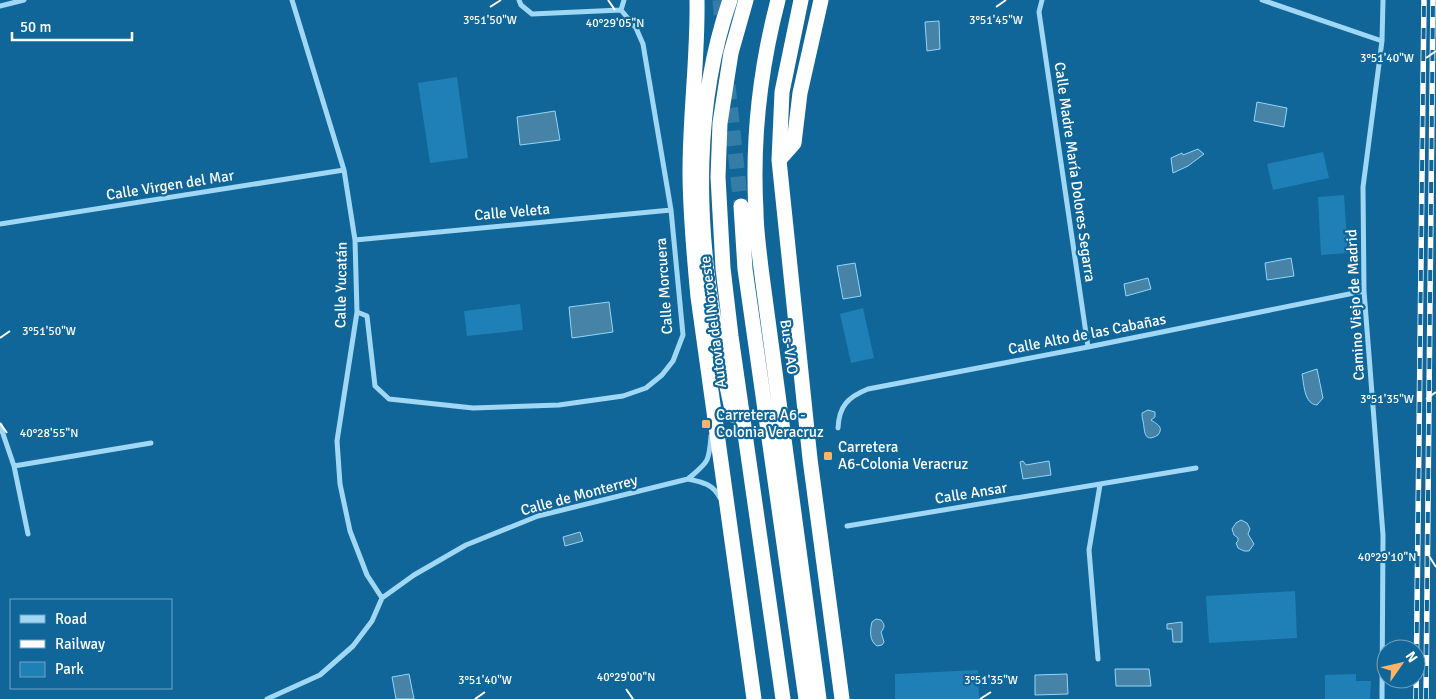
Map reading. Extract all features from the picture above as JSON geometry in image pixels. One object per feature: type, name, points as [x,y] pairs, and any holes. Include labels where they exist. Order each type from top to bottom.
[{"type":"highway","points":[[698,0],[698,38],[690,169],[690,196],[698,297],[726,509],[754,699]]},
{"type":"highway","points":[[730,0],[714,62],[705,115],[702,187],[703,218],[705,252],[715,325],[762,554]]},
{"type":"highway","name":"Autovía del Noroeste","points":[[746,0],[731,52],[720,123],[718,177],[723,268],[731,336],[783,699]]},
{"type":"highway","name":"Bus-VAO","points":[[778,0],[765,56],[758,107],[755,158],[756,212],[762,278],[818,699]]},
{"type":"highway","points":[[801,0],[782,92],[779,160],[810,459],[842,699]]},
{"type":"highway","points":[[779,160],[794,142],[800,93],[821,0]]},
{"type":"highway","points":[[741,206],[745,269],[806,699]]},
{"type":"street","points":[[0,6],[24,0]]},
{"type":"street","name":"Calle Yucatán","points":[[292,0],[344,170],[355,240],[356,312],[337,441],[340,484],[350,531],[367,576],[382,598]]},
{"type":"street","points":[[520,0],[521,5],[532,14],[621,10],[624,0]]},
{"type":"street","name":"Calle Madre María Dolores Segarra","points":[[1042,0],[1039,12],[1088,347]]},
{"type":"street","points":[[1262,0],[1382,41]]},
{"type":"street","name":"Camino Viejo de Madrid","points":[[1382,699],[1383,535],[1364,291],[1364,187],[1382,41],[1383,0]]},
{"type":"street","name":"Calle Morcuera","points":[[356,312],[367,316],[375,386],[389,399],[473,408],[559,405],[622,396],[646,388],[662,375],[673,361],[683,335],[671,210],[643,44],[636,28],[621,10]]},
{"type":"street","name":"Calle Virgen del Mar","points":[[0,224],[344,170]]},
{"type":"street","name":"Calle Veleta","points":[[355,240],[671,210]]},
{"type":"street","name":"Calle Alto de las Cabañas","points":[[838,428],[842,408],[852,398],[868,389],[1364,291]]},
{"type":"street","name":"Calle de Monterrey","points":[[382,598],[414,575],[466,545],[538,516],[688,479],[704,467],[710,456],[713,408]]},
{"type":"street","points":[[0,425],[14,466],[28,534]]},
{"type":"street","points":[[14,466],[151,444]]},
{"type":"street","name":"Calle Ansar","points":[[847,526],[1196,468]]},
{"type":"street","points":[[688,479],[701,481],[715,488],[726,509]]},
{"type":"street","points":[[1098,659],[1089,550],[1100,485]]},
{"type":"street","points":[[267,699],[320,675],[347,652],[372,621],[382,598]]},
{"type":"green space","points":[[457,77],[468,158],[430,163],[418,83]]},
{"type":"green space","points":[[1323,152],[1329,178],[1273,190],[1267,164]]},
{"type":"green space","points":[[1344,195],[1348,253],[1321,255],[1318,197]]},
{"type":"green space","points":[[520,304],[523,330],[467,336],[464,311]]},
{"type":"green space","points":[[863,308],[874,358],[851,363],[840,314]]},
{"type":"green space","points":[[1295,591],[1297,638],[1209,643],[1206,596]]},
{"type":"green space","points":[[978,670],[979,699],[895,699],[895,674]]},
{"type":"green space","points":[[1356,674],[1356,681],[1371,681],[1370,699],[1325,699],[1325,675]]},
{"type":"shaded area","points":[[939,21],[940,49],[927,51],[925,22]]},
{"type":"shaded area","points":[[1257,102],[1287,108],[1284,127],[1254,121]]},
{"type":"shaded area","points":[[555,111],[560,140],[520,145],[517,117]]},
{"type":"shaded area","points":[[1198,149],[1204,154],[1188,166],[1173,173],[1171,158]]},
{"type":"shaded area","points":[[1291,258],[1294,276],[1267,280],[1265,263]]},
{"type":"shaded area","points":[[855,263],[861,296],[843,299],[837,266]]},
{"type":"shaded area","points":[[1148,278],[1151,289],[1126,296],[1124,284]]},
{"type":"shaded area","points":[[609,302],[613,332],[572,338],[569,307]]},
{"type":"shaded area","points":[[1317,369],[1323,398],[1317,405],[1309,401],[1307,397],[1302,374]]},
{"type":"shaded area","points":[[1148,410],[1155,412],[1155,417],[1151,420],[1160,428],[1158,435],[1150,438],[1146,435],[1142,416],[1142,413]]},
{"type":"shaded area","points":[[1023,461],[1026,465],[1049,461],[1051,475],[1023,479],[1020,462]]},
{"type":"shaded area","points":[[1241,520],[1247,523],[1250,529],[1248,534],[1254,544],[1249,551],[1238,548],[1236,543],[1238,538],[1234,535],[1232,529]]},
{"type":"shaded area","points":[[580,532],[583,541],[565,546],[563,537]]},
{"type":"shaded area","points":[[876,619],[881,620],[884,626],[881,632],[884,642],[882,645],[877,646],[871,638],[872,622]]},
{"type":"shaded area","points":[[1182,622],[1182,642],[1173,642],[1172,629],[1167,629],[1167,624]]},
{"type":"shaded area","points":[[1115,669],[1149,669],[1151,686],[1116,686]]},
{"type":"shaded area","points":[[409,674],[414,699],[396,699],[392,677]]},
{"type":"shaded area","points":[[1067,674],[1068,694],[1035,695],[1035,675]]},
{"type":"tunnel","points":[[720,0],[722,25]]},
{"type":"tunnel","points":[[728,85],[741,206]]},
{"type":"railway","points":[[1416,699],[1424,0]]},
{"type":"railway","points":[[1426,699],[1433,0]]},
{"type":"place","name":"Carretera A6 - Colonia Veracruz","points":[[706,424]]},
{"type":"place","name":"Carretera A6-Colonia Veracruz","points":[[828,456]]}]
